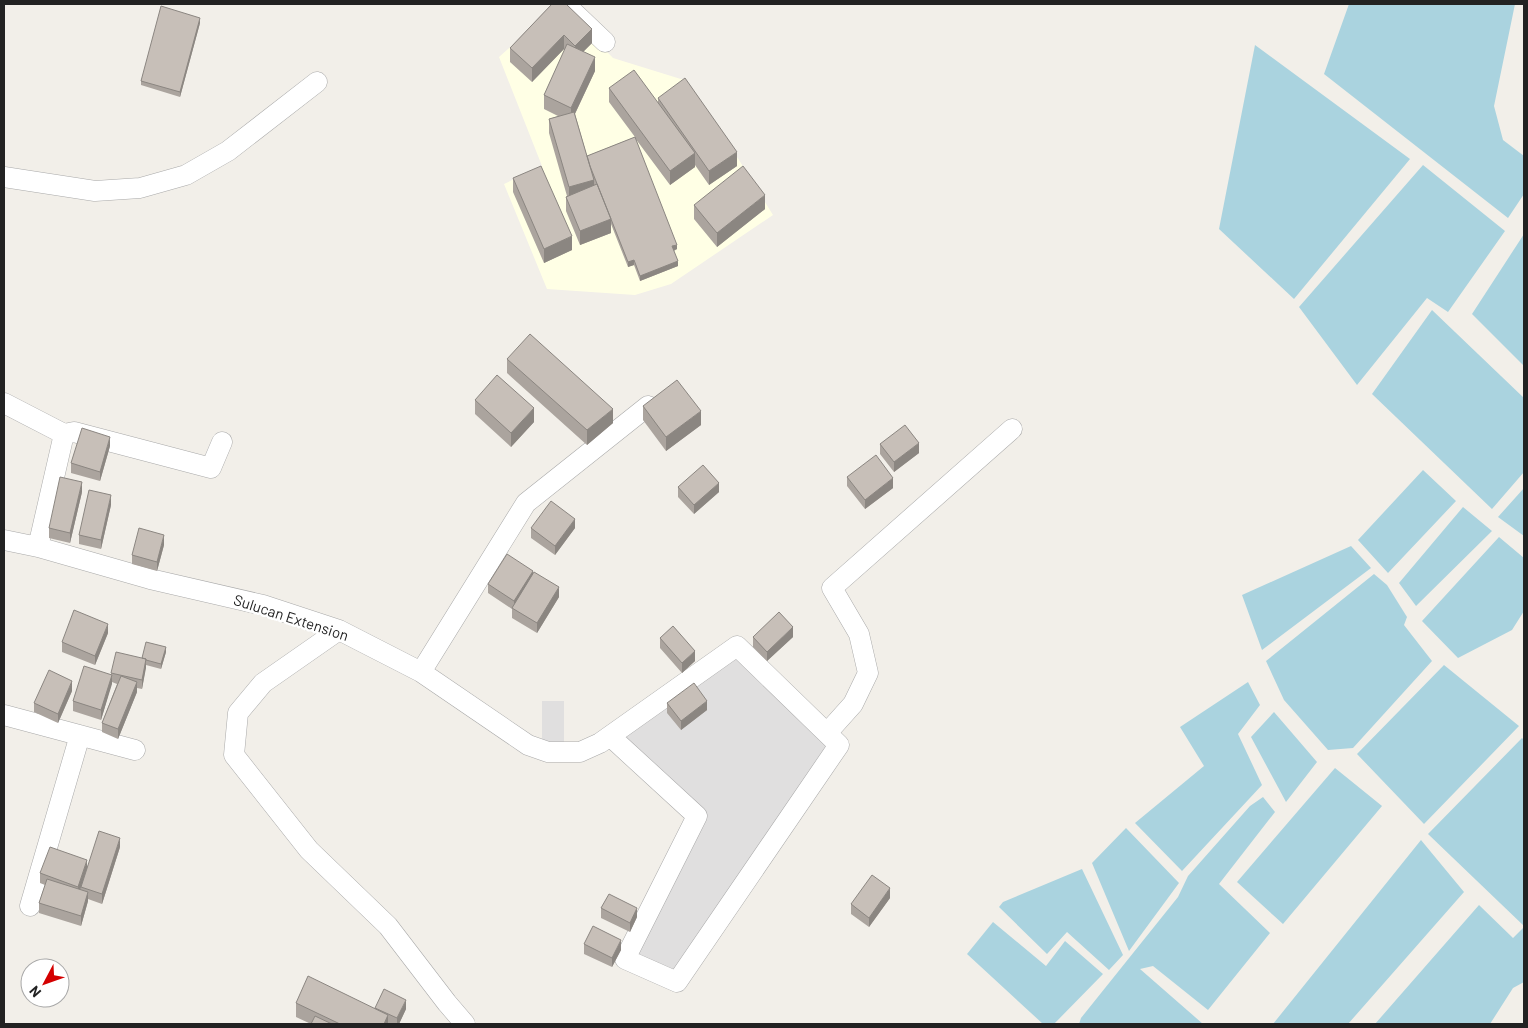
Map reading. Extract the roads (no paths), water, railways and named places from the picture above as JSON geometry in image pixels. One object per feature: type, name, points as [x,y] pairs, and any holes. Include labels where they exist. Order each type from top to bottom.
[{"type":"street","points":[[565,4],[605,42]]},
{"type":"street","points":[[5,182],[95,191],[140,188],[186,175],[228,151],[317,82]]},
{"type":"street","points":[[4,403],[64,434],[74,432],[210,468],[222,442]]},
{"type":"street","points":[[421,672],[526,503],[648,406]]},
{"type":"street","points":[[611,737],[697,816],[625,959],[677,982],[839,745],[827,733],[854,704],[868,673],[859,634],[832,588],[1012,429]]},
{"type":"street","points":[[38,547],[64,434]]},
{"type":"street","name":"Sulucan Extension","points":[[4,540],[263,605],[339,630],[421,672],[528,745],[548,752],[580,752],[611,737],[737,646],[827,733]]},
{"type":"street","points":[[339,630],[263,683],[238,714],[234,755],[309,850],[388,926],[465,1024]]},
{"type":"street","points":[[4,715],[135,750]]},
{"type":"street","points":[[30,906],[80,735]]},
{"type":"water","points":[[1349,4],[1515,4],[1494,106],[1503,140],[1524,156],[1524,194],[1508,218],[1324,74]]},
{"type":"water","points":[[1255,45],[1410,159],[1294,299],[1219,229]]},
{"type":"water","points":[[1423,165],[1505,231],[1448,312],[1427,298],[1357,385],[1299,307]]},
{"type":"water","points":[[1524,234],[1524,366],[1472,314]]},
{"type":"water","points":[[1432,310],[1524,398],[1524,472],[1492,509],[1372,394]]},
{"type":"water","points":[[1423,470],[1456,501],[1388,573],[1358,540]]},
{"type":"water","points":[[1524,488],[1524,536],[1498,517]]},
{"type":"water","points":[[1463,507],[1492,531],[1416,606],[1399,583]]},
{"type":"water","points":[[1499,537],[1524,558],[1524,611],[1512,630],[1458,658],[1422,621]]},
{"type":"water","points":[[1351,546],[1371,568],[1262,650],[1242,595]]},
{"type":"water","points":[[1374,574],[1387,585],[1407,617],[1404,625],[1432,661],[1353,748],[1328,750],[1284,700],[1266,661]]},
{"type":"water","points":[[1444,665],[1519,726],[1424,824],[1357,754]]},
{"type":"water","points":[[1248,682],[1260,705],[1238,734],[1262,785],[1182,871],[1135,823],[1204,766],[1180,727]]},
{"type":"water","points":[[1274,712],[1317,762],[1286,802],[1251,737]]},
{"type":"water","points":[[1522,738],[1524,740],[1524,926],[1428,834]]},
{"type":"water","points":[[1335,768],[1382,806],[1283,924],[1237,882]]},
{"type":"water","points":[[1263,797],[1275,812],[1219,884],[1270,933],[1208,1010],[1153,966],[1140,969],[1203,1024],[1079,1024],[1081,1018],[1178,897],[1188,876],[1250,806]]},
{"type":"water","points":[[1126,828],[1179,883],[1129,951],[1092,863]]},
{"type":"water","points":[[1421,840],[1464,892],[1348,1024],[1273,1024]]},
{"type":"water","points":[[1082,869],[1123,955],[1109,970],[1067,932],[1047,954],[999,907],[1003,902]]},
{"type":"water","points":[[1479,905],[1513,938],[1523,928],[1524,930],[1524,982],[1513,988],[1490,1024],[1375,1024]]},
{"type":"water","points":[[993,922],[1046,966],[1065,941],[1103,974],[1054,1024],[1043,1024],[967,954]]}]
